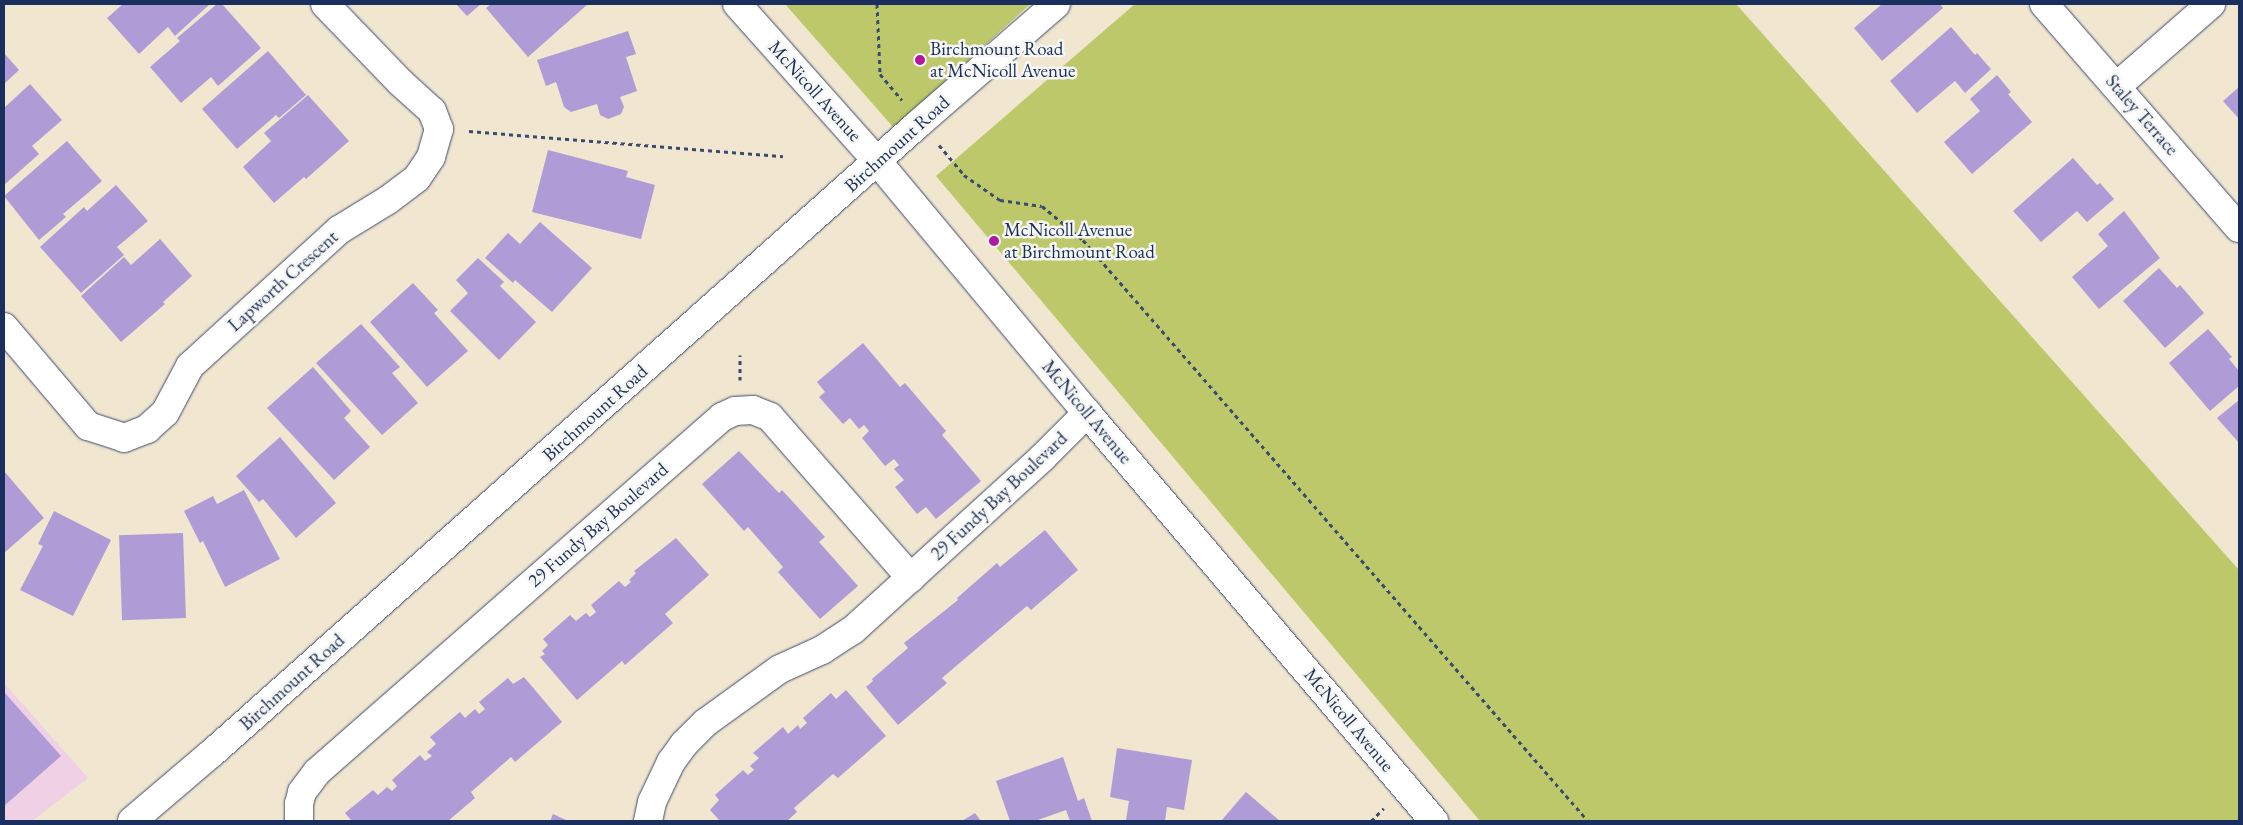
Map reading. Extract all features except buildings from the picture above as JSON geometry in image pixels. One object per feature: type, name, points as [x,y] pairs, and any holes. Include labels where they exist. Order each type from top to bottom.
[{"type":"main road","points":[[325,4],[400,82],[432,110],[438,129]]},
{"type":"main road","name":"McNicoll Avenue","points":[[738,4],[877,162],[1087,414],[1434,821]]},
{"type":"main road","name":"Birchmount Road","points":[[132,821],[212,753],[1056,4]]},
{"type":"main road","name":"Staley Terrace","points":[[2044,4],[2239,228]]},
{"type":"main road","points":[[2117,86],[2210,4]]},
{"type":"main road","name":"Lapworth Crescent","points":[[4,328],[88,426],[124,438],[147,429],[165,413],[190,366],[213,344],[339,230],[388,200],[418,178],[431,157],[438,129]]},
{"type":"main road","name":"29 Fundy Bay Boulevard","points":[[299,821],[299,804],[302,792],[317,772],[722,417],[735,411],[753,410],[770,417],[911,578]]},
{"type":"main road","name":"29 Fundy Bay Boulevard","points":[[648,821],[652,802],[671,762],[684,744],[705,723],[780,670],[822,650],[853,630],[1087,414]]},
{"type":"path","points":[[877,4],[880,74]]},
{"type":"path","points":[[438,129],[783,156]]},
{"type":"path","points":[[964,175],[1000,200],[1042,206],[1083,240],[1588,821]]},
{"type":"shaded area","points":[[4,683],[88,778],[32,821],[4,821]]},
{"type":"green space","points":[[785,4],[1030,4],[894,128]]},
{"type":"green space","points":[[1135,4],[1736,4],[2239,570],[2239,821],[1480,821],[936,176]]},
{"type":"place","name":"Birchmount Road at McNicoll Avenue","points":[[920,60]]},
{"type":"place","name":"McNicoll Avenue at Birchmount Road","points":[[994,241]]}]
